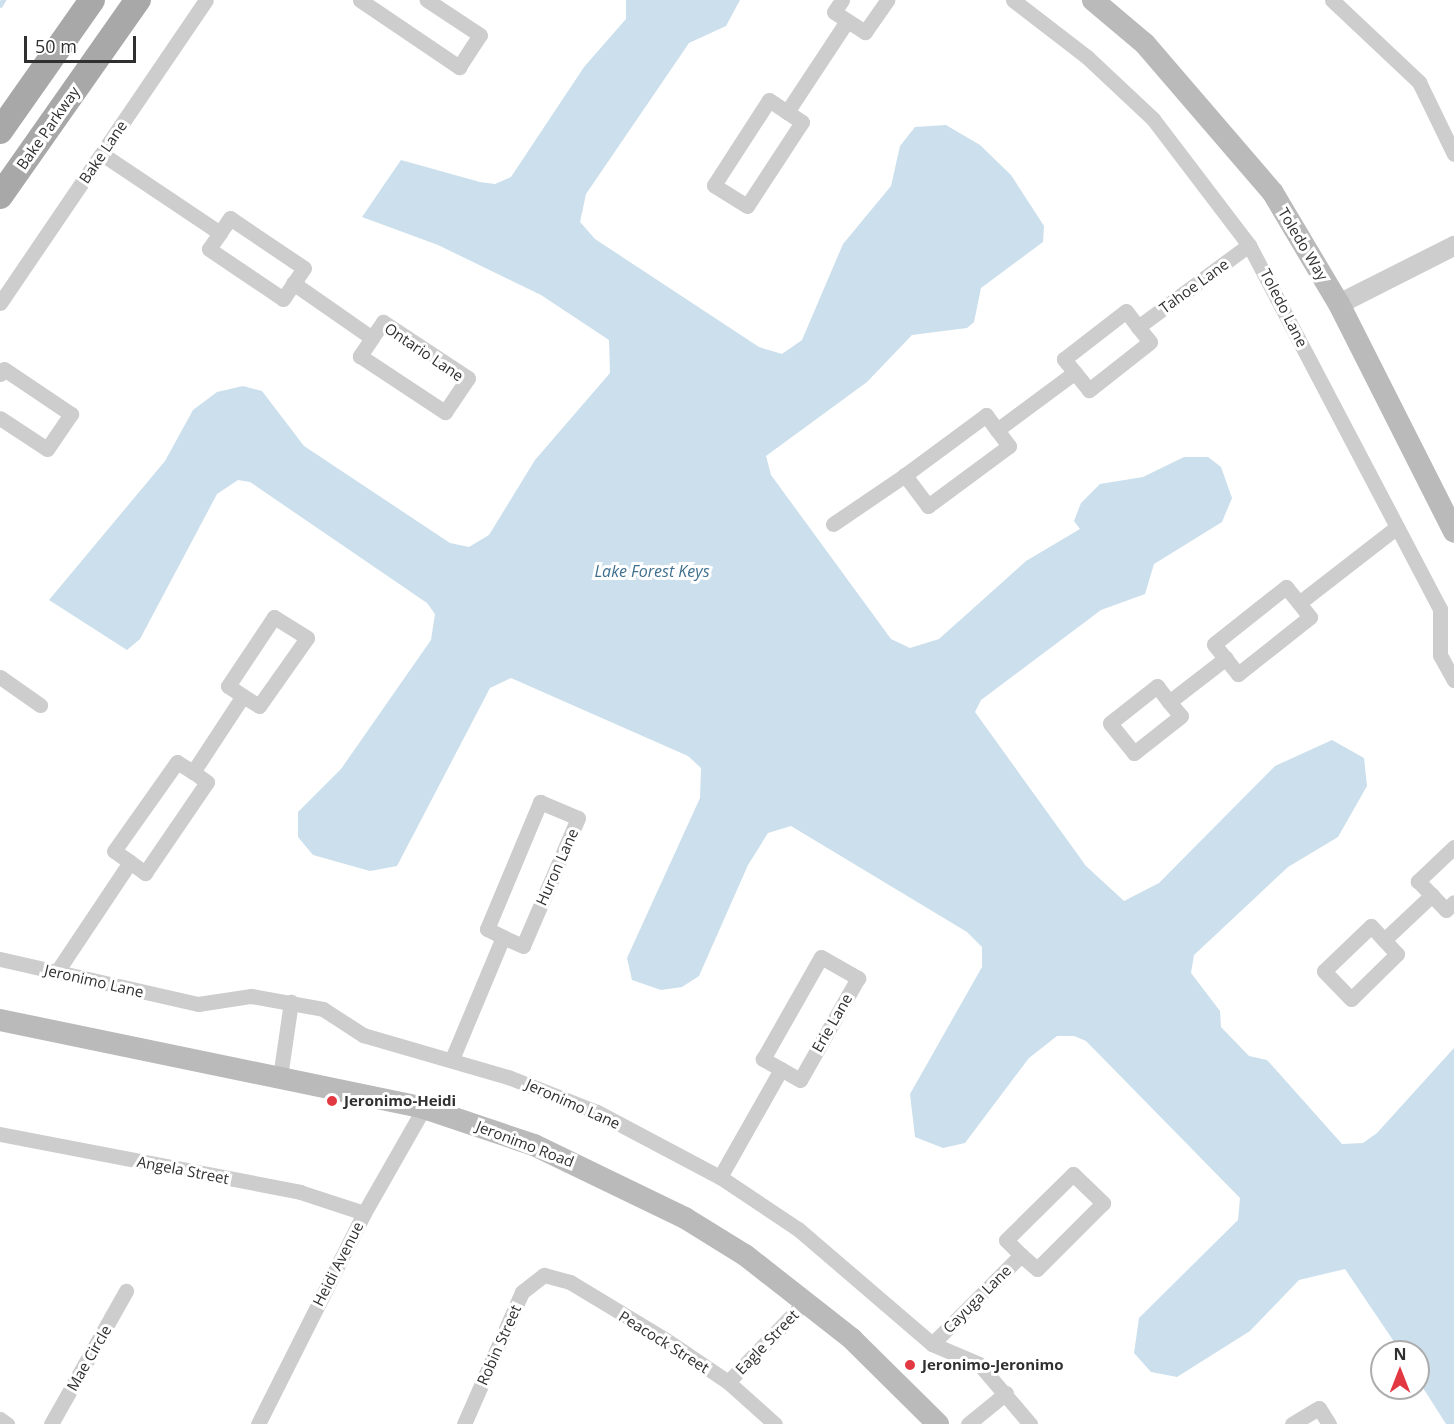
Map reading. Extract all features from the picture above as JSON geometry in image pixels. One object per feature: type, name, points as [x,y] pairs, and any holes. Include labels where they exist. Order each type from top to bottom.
[{"type":"main road","points":[[0,131],[92,0]]},
{"type":"main road","name":"Bake Parkway","points":[[0,196],[138,0]]},
{"type":"main road","name":"Toledo Way","points":[[1093,0],[1145,44],[1266,185],[1339,304],[1454,532]]},
{"type":"main road","name":"Jeronimo Road","points":[[0,1020],[424,1108],[534,1145],[615,1182],[746,1255],[806,1301],[938,1424]]},
{"type":"street","name":"Bake Lane","points":[[0,303],[206,0]]},
{"type":"street","points":[[360,0],[459,67],[480,36],[428,0]]},
{"type":"street","points":[[842,0],[834,12],[865,33],[887,0]]},
{"type":"street","name":"Toledo Lane","points":[[1013,0],[1087,57],[1153,119],[1249,245],[1440,609],[1440,655],[1454,680]]},
{"type":"street","points":[[1332,0],[1419,82],[1454,154]]},
{"type":"street","points":[[787,112],[848,21]]},
{"type":"street","points":[[770,100],[787,112],[802,122],[747,206],[714,185],[770,100]]},
{"type":"street","points":[[102,154],[220,233]]},
{"type":"street","points":[[230,218],[304,268],[283,299],[209,249],[220,233],[230,218]]},
{"type":"street","name":"Tahoe Lane","points":[[1138,327],[1249,245]]},
{"type":"street","points":[[1339,304],[1454,246]]},
{"type":"street","name":"Ontario Lane","points":[[293,284],[372,338]]},
{"type":"street","points":[[1126,311],[1138,327],[1150,342],[1089,390],[1064,358],[1126,311]]},
{"type":"street","name":"Ontario Lane","points":[[383,322],[468,378],[445,412],[360,356],[372,338],[383,322]]},
{"type":"street","points":[[0,374],[4,369],[71,414],[47,449],[0,418]]},
{"type":"street","points":[[997,430],[1075,372]]},
{"type":"street","points":[[833,524],[905,476],[986,415],[1009,446],[928,506],[905,476]]},
{"type":"street","points":[[1299,603],[1397,527]]},
{"type":"street","points":[[1286,587],[1299,603],[1310,617],[1238,674],[1214,644],[1286,587]]},
{"type":"street","points":[[274,617],[306,638],[259,706],[243,696],[228,686],[274,617]]},
{"type":"street","points":[[1169,702],[1226,658]]},
{"type":"street","points":[[0,677],[40,705]]},
{"type":"street","points":[[1157,686],[1169,702],[1181,716],[1134,753],[1110,723],[1157,686]]},
{"type":"street","points":[[193,772],[243,696]]},
{"type":"street","points":[[177,762],[207,782],[145,873],[130,862],[114,851],[177,762]]},
{"type":"street","name":"Huron Lane","points":[[540,802],[578,819],[523,946],[503,937],[487,930],[540,802]]},
{"type":"street","points":[[1454,847],[1418,881],[1446,910],[1454,902]]},
{"type":"street","points":[[56,973],[130,862]]},
{"type":"street","points":[[1384,940],[1432,895]]},
{"type":"street","points":[[1371,927],[1384,940],[1397,954],[1351,999],[1324,971],[1371,927]]},
{"type":"street","points":[[452,1059],[503,937]]},
{"type":"street","name":"Erie Lane","points":[[821,957],[858,978],[800,1080],[781,1069],[763,1059],[821,957]]},
{"type":"street","name":"Jeronimo Lane","points":[[0,959],[198,1004],[251,996],[323,1009],[363,1035],[452,1059],[554,1093],[720,1177],[798,1229],[932,1344],[979,1364],[1030,1424]]},
{"type":"street","points":[[280,1077],[291,1002]]},
{"type":"street","points":[[720,1177],[781,1069]]},
{"type":"street","name":"Heidi Avenue","points":[[258,1424],[364,1213],[424,1108]]},
{"type":"street","name":"Angela Street","points":[[0,1134],[300,1192],[364,1213]]},
{"type":"street","name":"Cayuga Lane","points":[[1073,1174],[1103,1203],[1037,1269],[1022,1254],[1006,1240],[1073,1174]]},
{"type":"street","name":"Cayuga Lane","points":[[932,1344],[1022,1254]]},
{"type":"street","name":"Peacock Street","points":[[544,1275],[570,1282],[728,1383],[775,1424]]},
{"type":"street","name":"Robin Street","points":[[464,1424],[522,1292],[544,1275]]},
{"type":"street","name":"Mae Circle","points":[[51,1424],[126,1291]]},
{"type":"street","name":"Eagle Street","points":[[728,1383],[806,1301]]},
{"type":"street","points":[[968,1424],[1006,1393]]},
{"type":"street","points":[[1292,1424],[1319,1408],[1329,1424]]},
{"type":"street","points":[[0,1419],[7,1424]]},
{"type":"water","name":"Lake Forest Keys","points":[[626,0],[740,0],[726,26],[689,43],[586,194],[580,222],[595,239],[759,347],[782,354],[802,340],[843,244],[891,186],[900,146],[915,127],[946,125],[980,145],[1011,175],[1044,226],[1043,242],[981,288],[974,322],[967,328],[912,335],[867,382],[766,456],[771,475],[891,639],[910,648],[939,639],[1026,561],[1080,529],[1074,521],[1081,503],[1100,484],[1143,477],[1184,457],[1208,457],[1221,467],[1232,498],[1222,522],[1154,564],[1145,594],[1101,610],[981,700],[975,712],[1086,866],[1124,901],[1159,883],[1275,766],[1332,740],[1364,758],[1367,786],[1338,837],[1288,867],[1194,955],[1191,973],[1220,1011],[1221,1027],[1249,1056],[1267,1060],[1342,1144],[1363,1143],[1377,1133],[1454,1048],[1454,1424],[1446,1424],[1430,1399],[1430,1340],[1393,1340],[1345,1269],[1299,1280],[1250,1331],[1177,1377],[1151,1372],[1134,1353],[1139,1318],[1238,1220],[1240,1198],[1086,1041],[1074,1036],[1057,1036],[1029,1058],[965,1143],[943,1148],[915,1137],[910,1094],[982,967],[982,947],[967,932],[791,826],[768,833],[748,865],[699,976],[682,987],[661,990],[632,980],[627,958],[700,798],[701,768],[688,756],[511,678],[490,688],[397,866],[370,871],[313,855],[298,837],[298,812],[341,769],[431,640],[435,614],[427,603],[250,482],[238,480],[217,494],[140,639],[127,650],[49,600],[165,461],[193,410],[217,392],[243,386],[262,391],[304,446],[450,543],[469,547],[489,535],[535,460],[610,373],[609,340],[541,295],[438,245],[362,217],[401,160],[480,182],[495,184],[511,177],[584,67],[626,19]]},
{"type":"waterway","points":[[0,5],[3,0]]},
{"type":"place","name":"Jeronimo-Heidi","points":[[332,1101]]},
{"type":"place","name":"Jeronimo-Jeronimo","points":[[910,1365]]}]
